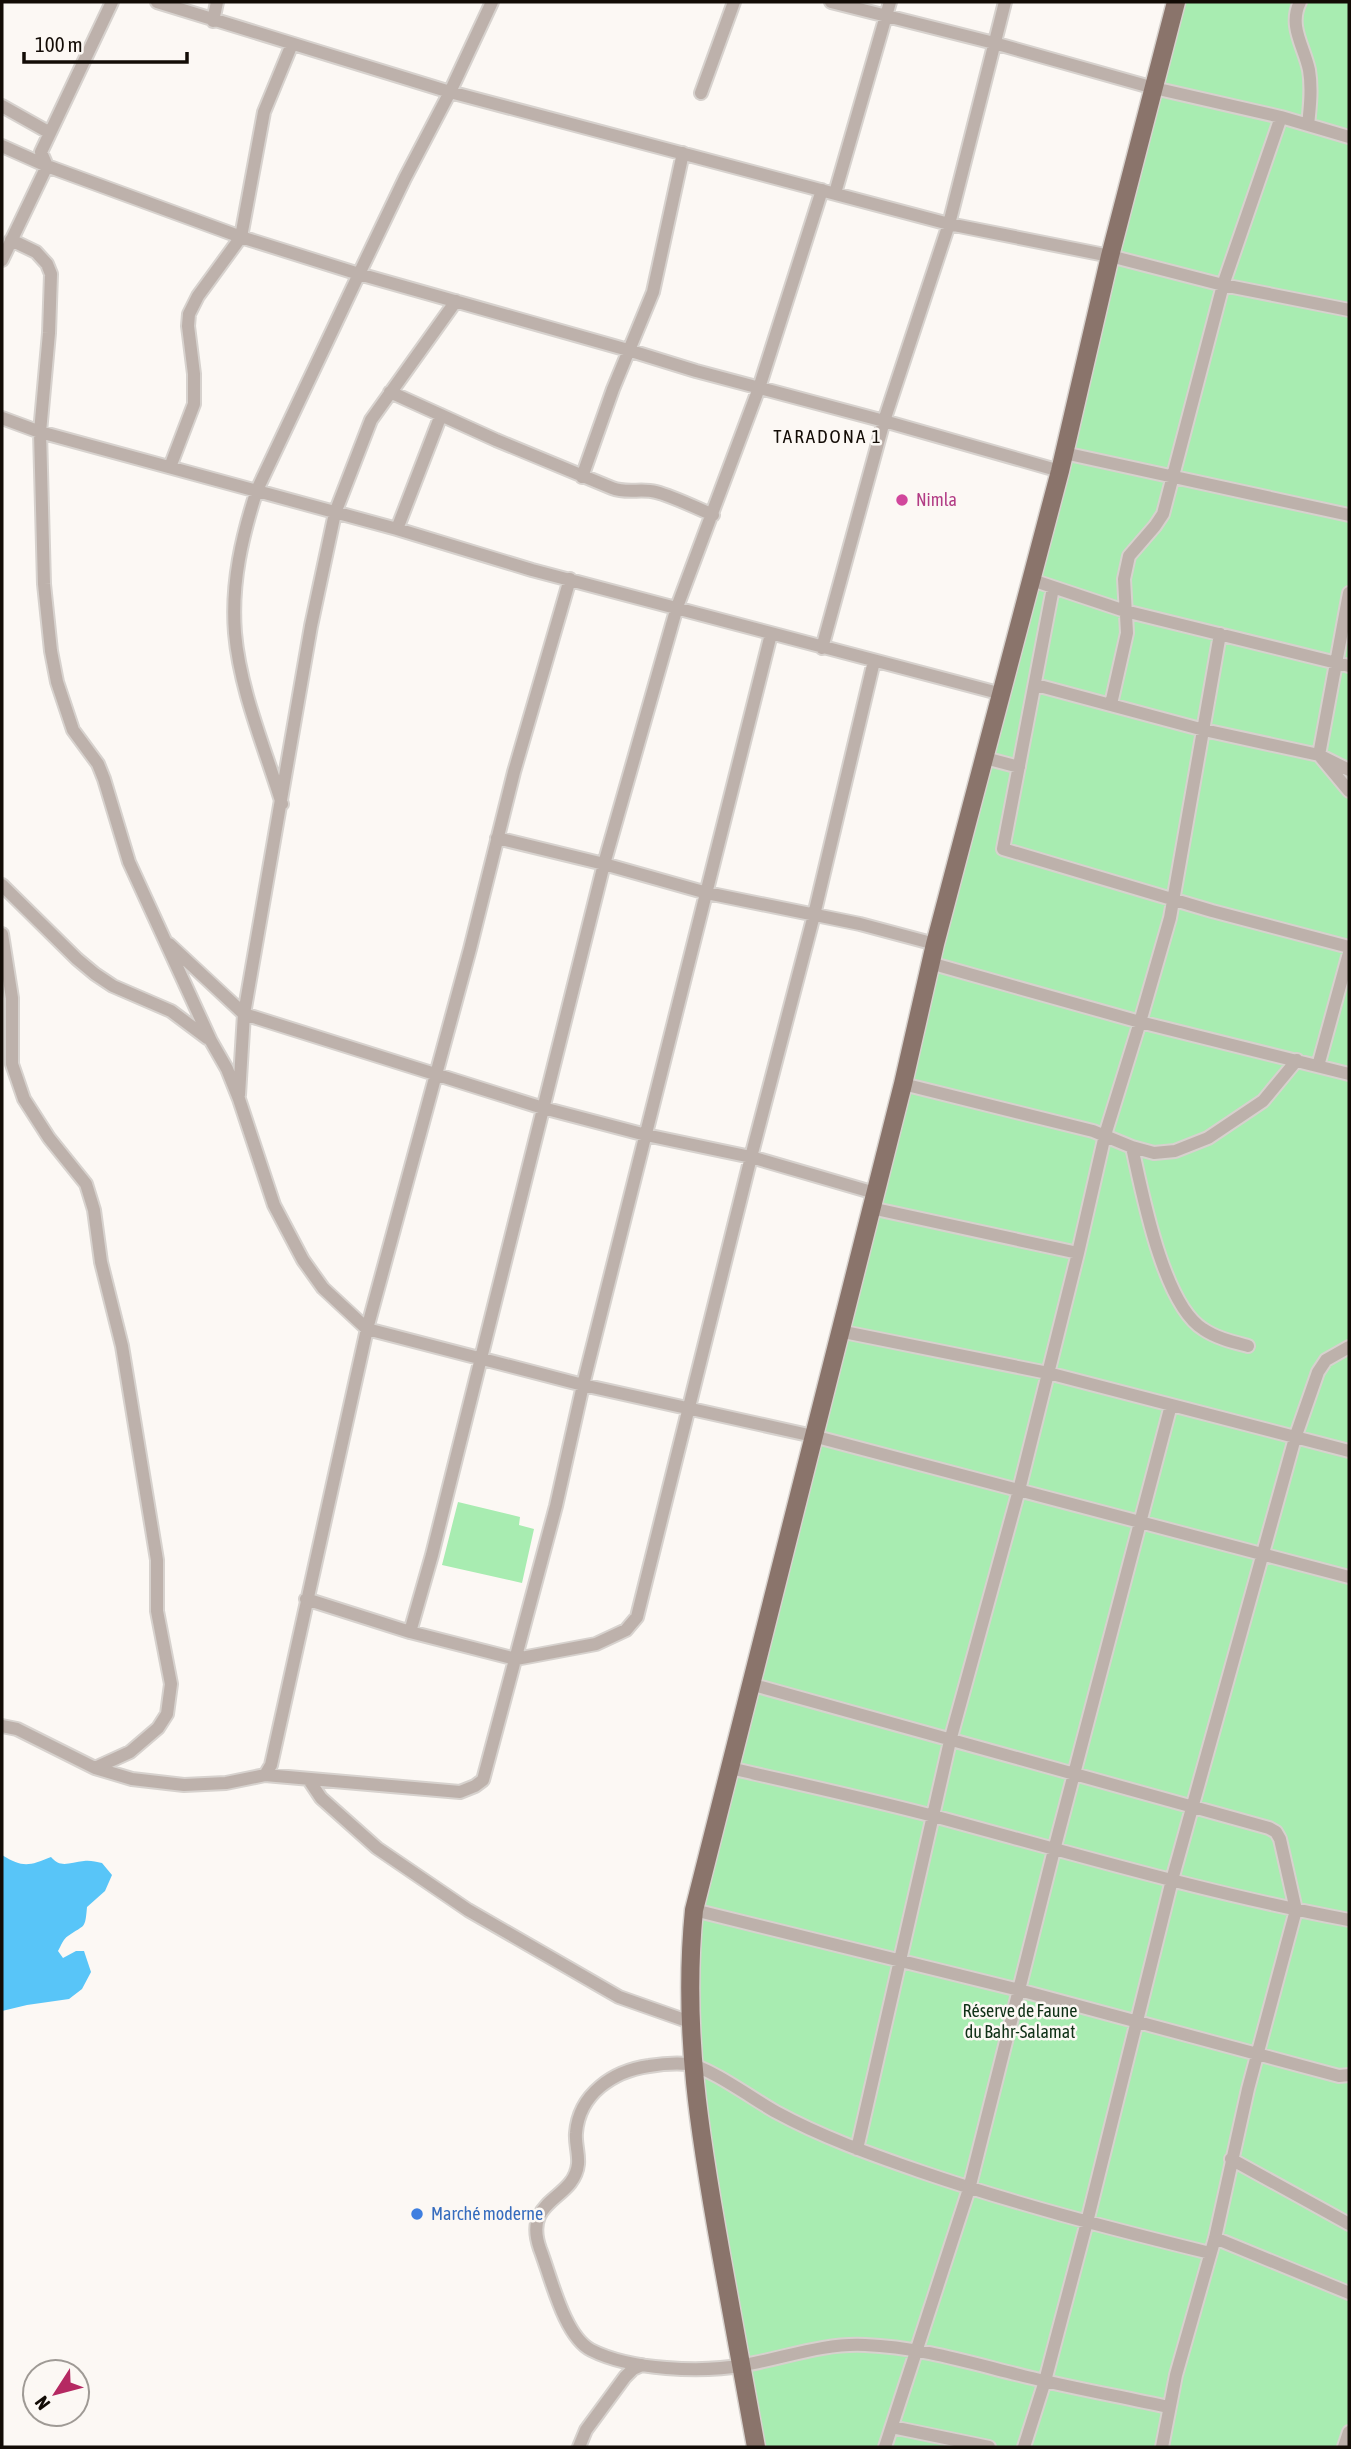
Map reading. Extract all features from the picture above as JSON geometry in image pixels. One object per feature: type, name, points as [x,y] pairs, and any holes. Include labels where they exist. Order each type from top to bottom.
[{"type":"main road","points":[[756,2447],[706,2172],[692,2064],[690,1950],[694,1910],[903,1084],[930,963],[1065,453],[1110,256],[1176,2]]},
{"type":"street","points":[[2,260],[47,166],[41,152],[112,2]]},
{"type":"street","points":[[157,2],[450,92],[950,225],[1110,256],[1223,285],[1349,310]]},
{"type":"street","points":[[213,21],[218,2]]},
{"type":"street","points":[[282,804],[244,682],[235,634],[236,571],[246,525],[257,490],[492,2]]},
{"type":"street","points":[[702,93],[734,2]]},
{"type":"street","points":[[831,2],[994,43],[1154,88],[1281,117],[1349,137]]},
{"type":"street","points":[[410,1632],[432,1555],[604,864],[677,607],[713,515],[829,191],[890,2]]},
{"type":"street","points":[[822,648],[884,421],[950,225],[1005,2]]},
{"type":"street","points":[[1300,2],[1294,19],[1309,71],[1311,96],[1308,125]]},
{"type":"street","points":[[170,467],[194,404],[189,314],[198,296],[241,237],[264,111],[292,44]]},
{"type":"street","points":[[2,106],[50,133]]},
{"type":"street","points":[[1111,704],[1127,633],[1124,579],[1129,556],[1160,519],[1174,478],[1223,285],[1281,117]]},
{"type":"street","points":[[2,146],[47,166],[241,237],[359,274],[628,350],[696,372],[1060,471]]},
{"type":"street","points":[[582,477],[628,350],[653,292],[682,153]]},
{"type":"street","points":[[12,240],[36,252],[47,264],[51,274],[49,333],[40,432],[44,584],[57,682],[73,730],[98,764],[129,862],[211,1041],[227,1069],[274,1205],[303,1260],[323,1288],[367,1329],[583,1385],[813,1436],[1349,1574]]},
{"type":"street","points":[[239,1099],[244,1014],[311,626],[335,513],[371,420],[456,301]]},
{"type":"street","points":[[390,392],[582,477],[622,492],[655,492],[713,515]]},
{"type":"street","points":[[397,529],[441,415]]},
{"type":"street","points":[[2,418],[40,432],[397,529],[532,570],[1002,694]]},
{"type":"street","points":[[1065,453],[1349,515]]},
{"type":"street","points":[[265,1775],[271,1765],[367,1329],[470,949],[497,838],[569,579]]},
{"type":"street","points":[[1032,580],[1125,611],[1349,666]]},
{"type":"street","points":[[1053,588],[1003,849],[1212,911],[1349,947]]},
{"type":"street","points":[[1319,755],[1349,593]]},
{"type":"street","points":[[2,1726],[17,1729],[95,1768],[132,1779],[184,1785],[226,1783],[265,1775],[460,1792],[483,1780],[556,1506],[583,1385],[771,634]]},
{"type":"street","points":[[857,2150],[950,1741],[1048,1373],[1105,1135],[1164,939],[1220,634]]},
{"type":"street","points":[[306,1599],[410,1632],[516,1659],[596,1644],[626,1630],[637,1616],[814,915],[874,661]]},
{"type":"street","points":[[1035,685],[1204,730],[1319,755],[1349,770]]},
{"type":"street","points":[[1319,755],[1349,791]]},
{"type":"street","points":[[985,758],[1019,767]]},
{"type":"street","points":[[497,838],[707,893],[935,944]]},
{"type":"street","points":[[2,885],[95,974],[113,986],[171,1011],[211,1041]]},
{"type":"street","points":[[2,934],[12,998],[12,1063],[24,1099],[48,1138],[86,1184],[94,1210],[101,1262],[122,1346],[157,1560],[157,1611],[171,1684],[167,1714],[158,1728],[130,1752],[95,1768]]},
{"type":"street","points":[[164,939],[244,1014],[543,1108],[646,1135],[751,1157],[873,1200],[1078,1253]]},
{"type":"street","points":[[1318,1066],[1349,953]]},
{"type":"street","points":[[930,963],[1140,1022],[1349,1074]]},
{"type":"street","points":[[903,1084],[1105,1135],[1154,1153],[1175,1151],[1208,1138],[1263,1101],[1297,1060]]},
{"type":"street","points":[[1132,1147],[1152,1231],[1171,1284],[1188,1315],[1202,1329],[1248,1346]]},
{"type":"street","points":[[839,1331],[1048,1373],[1349,1451]]},
{"type":"street","points":[[1024,2447],[1045,2381],[1087,2222],[1172,1880],[1296,1438],[1318,1372],[1326,1360],[1349,1347]]},
{"type":"street","points":[[885,2447],[969,2189],[1054,1850],[1171,1405]]},
{"type":"street","points":[[750,1684],[1269,1828],[1276,1832],[1280,1839],[1296,1910],[1231,2159],[1215,2238],[1168,2407],[1162,2447]]},
{"type":"street","points":[[730,1768],[933,1816],[1172,1880],[1349,1920]]},
{"type":"street","points":[[309,1780],[321,1798],[377,1848],[468,1910],[619,1997],[690,2022]]},
{"type":"street","points":[[694,1910],[1020,1990],[1339,2076],[1349,2076]]},
{"type":"street","points":[[1168,2407],[916,2350],[843,2344],[814,2347],[742,2366],[690,2369],[642,2365],[605,2356],[589,2350],[577,2340],[568,2324],[537,2238],[537,2222],[545,2205],[573,2179],[578,2166],[576,2132],[582,2110],[598,2086],[621,2073],[649,2066],[692,2064],[773,2110],[857,2150],[969,2189],[1210,2253]]},
{"type":"street","points":[[1231,2159],[1349,2224]]},
{"type":"street","points":[[1215,2238],[1349,2293]]},
{"type":"street","points":[[579,2447],[586,2430],[625,2377],[642,2365]]},
{"type":"street","points":[[892,2427],[989,2447]]},
{"type":"street","points":[[1344,2447],[1349,2432]]},
{"type":"green space","name":"Réserve de Faune du Bahr-Salamat","points":[[1176,2],[1349,2],[1349,2447],[756,2447],[706,2172],[690,1950]]},
{"type":"green space","points":[[458,1502],[520,1517],[519,1525],[534,1529],[522,1583],[442,1565]]},
{"type":"water","points":[[2,1855],[26,1864],[51,1857],[62,1864],[93,1861],[102,1863],[112,1875],[105,1891],[87,1907],[83,1926],[66,1937],[58,1951],[63,1958],[76,1951],[84,1951],[91,1972],[82,1989],[69,1999],[2,2011]]},
{"type":"place","name":"Nimla","points":[[902,500]]},
{"type":"place","name":"Marché moderne","points":[[417,2214]]},
{"type":"district","name":"TARADONA 1","points":[[828,436]]}]
